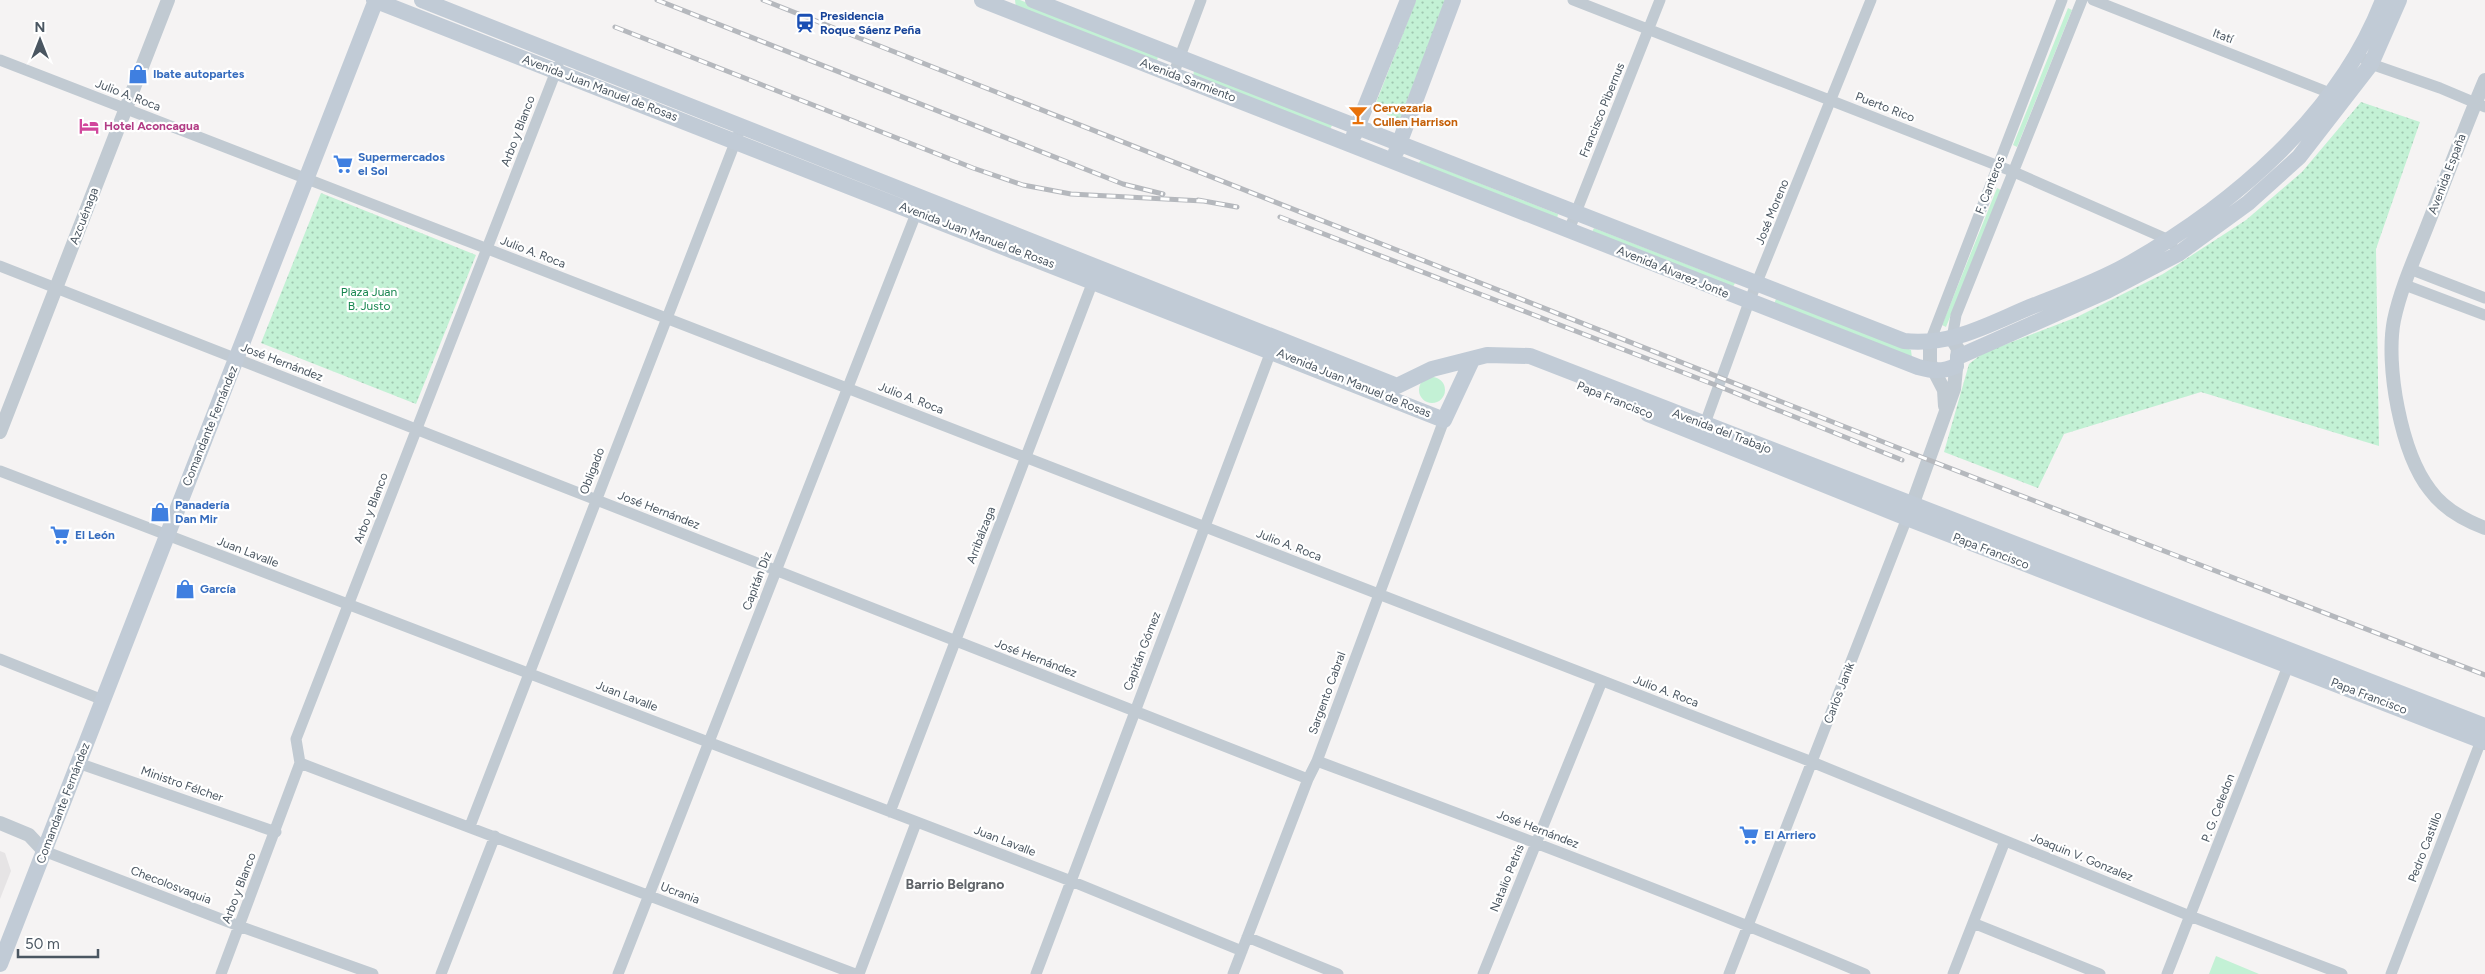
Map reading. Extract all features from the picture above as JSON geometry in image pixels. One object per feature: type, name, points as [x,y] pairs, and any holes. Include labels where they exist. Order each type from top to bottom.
[{"type":"main road","name":"Avenida Juan Manuel de Rosas","points":[[375,0],[556,71],[738,134],[1274,344],[1398,386],[1432,369],[1472,360]]},
{"type":"main road","name":"Comandante Fernández","points":[[0,964],[237,359],[375,0]]},
{"type":"main road","name":"Avenida Juan Manuel de Rosas","points":[[422,0],[562,55],[738,134]]},
{"type":"main road","name":"Avenida Sarmiento","points":[[1033,0],[1399,143]]},
{"type":"main road","points":[[1350,144],[1408,0]]},
{"type":"main road","points":[[1393,161],[1453,0]]},
{"type":"main road","points":[[2364,59],[2383,0]]},
{"type":"main road","points":[[2335,98],[2364,59],[2399,0]]},
{"type":"main road","name":"Avenida Sarmiento","points":[[986,1],[1393,161]]},
{"type":"main road","name":"Avenida Álvarez Jonte","points":[[1399,143],[1757,285],[1904,341],[1930,342],[1952,340],[2126,266],[2169,240],[2214,209],[2265,166],[2335,98]]},
{"type":"main road","name":"Avenida Álvarez Jonte","points":[[1393,161],[1918,367],[1934,371],[1945,371],[1957,362],[2107,291],[2178,254],[2248,203],[2299,157],[2335,98]]},
{"type":"main road","name":"Avenida Juan Manuel de Rosas","points":[[1274,344],[1444,420],[1472,360]]},
{"type":"main road","name":"Avenida del Trabajo","points":[[1472,360],[1500,354],[1530,356],[1702,430],[1910,511]]},
{"type":"main road","points":[[1432,369],[1448,374],[1454,379],[1458,388]]},
{"type":"main road","points":[[1404,384],[1403,394],[1407,405]]},
{"type":"main road","name":"Papa Francisco","points":[[1910,511],[2484,734]]},
{"type":"street","name":"Azcuénaga","points":[[0,432],[168,0]]},
{"type":"street","points":[[1173,75],[1201,0]]},
{"type":"street","name":"Puerto Rico","points":[[1572,0],[1997,165],[2169,240]]},
{"type":"street","name":"Francisco Pibernus","points":[[1569,230],[1660,0]]},
{"type":"street","name":"José Moreno","points":[[1702,430],[1749,302],[1832,101],[1871,0]]},
{"type":"street","name":"F. Canteros","points":[[1934,371],[1930,363],[1930,342],[2062,0]]},
{"type":"street","name":"F. Canteros","points":[[1957,362],[1958,349],[1952,340],[1956,315],[2082,0]]},
{"type":"street","name":"Itatí","points":[[2093,0],[2335,98]]},
{"type":"street","name":"Arbo y Blanco","points":[[221,974],[276,832],[300,763],[296,739],[562,55]]},
{"type":"street","points":[[2364,59],[2480,105]]},
{"type":"street","name":"Julio A. Roca","points":[[0,60],[1812,762]]},
{"type":"street","name":"Avenida España","points":[[2410,269],[2480,105],[2485,80]]},
{"type":"street","name":"Obligado","points":[[470,826],[738,134]]},
{"type":"street","name":"Capitán Diz","points":[[618,974],[919,205]]},
{"type":"street","points":[[2169,240],[2178,254]]},
{"type":"street","name":"José Hernández","points":[[0,266],[1308,779]]},
{"type":"street","points":[[2485,298],[2410,269],[2394,319],[2390,345],[2397,409],[2409,449],[2429,490],[2449,509],[2485,528]]},
{"type":"street","name":"Arribálzaga","points":[[890,812],[1096,274]]},
{"type":"street","points":[[2405,285],[2485,316]]},
{"type":"street","name":"Capitán Gómez","points":[[1036,974],[1274,344]]},
{"type":"street","name":"Carlos Janik","points":[[1729,974],[1910,511],[1956,380],[1957,362]]},
{"type":"street","name":"Carlos Janik","points":[[1934,371],[1944,390],[1944,411]]},
{"type":"street","name":"Sargento Cabral","points":[[1233,974],[1308,779],[1317,761],[1444,420]]},
{"type":"street","name":"Juan Lavalle","points":[[0,471],[1071,881],[1242,951]]},
{"type":"street","points":[[0,659],[103,700]]},
{"type":"street","name":"P. G. Celedon","points":[[2167,974],[2291,659]]},
{"type":"street","name":"Natalio Petris","points":[[1483,974],[1602,681]]},
{"type":"street","name":"Pedro Castillo","points":[[2391,974],[2484,734]]},
{"type":"street","name":"José Hernández","points":[[1317,761],[1536,842],[1749,925],[1865,974]]},
{"type":"street","name":"Joaquin V. Gonzalez","points":[[1812,762],[2190,916],[2342,974]]},
{"type":"street","name":"Ministro Félcher","points":[[78,763],[276,832]]},
{"type":"street","points":[[300,763],[495,836],[441,974]]},
{"type":"street","points":[[0,823],[29,835],[44,851]]},
{"type":"street","points":[[857,974],[916,823]]},
{"type":"street","name":"Ucrania","points":[[495,836],[857,974]]},
{"type":"street","points":[[1953,974],[2005,841]]},
{"type":"street","name":"Checolosvaquia","points":[[44,851],[239,926],[373,974]]},
{"type":"street","points":[[1973,923],[2100,974]]},
{"type":"street","points":[[1247,937],[1338,974]]},
{"type":"shaded area","points":[[0,851],[5,853],[11,871],[0,899]]},
{"type":"green space","points":[[1015,0],[1020,0],[1154,52],[1158,56],[1157,61],[1016,8]]},
{"type":"green space","points":[[1416,0],[1447,0],[1399,121],[1374,108]]},
{"type":"green space","points":[[2068,8],[2072,10],[2017,147],[2013,145]]},
{"type":"green space","points":[[1194,70],[1333,123],[1329,132],[1193,78]]},
{"type":"green space","points":[[2361,102],[2420,122],[2376,249],[2379,446],[2201,392],[2064,434],[2038,488],[1944,452],[1969,364],[1983,353],[2077,317],[2163,274],[2246,220],[2302,172]]},
{"type":"green space","points":[[1421,160],[1558,214],[1557,219],[1418,164]]},
{"type":"green space","points":[[1997,188],[2001,190],[1946,327],[1942,325]]},
{"type":"green space","name":"Plaza Juan B. Justo","points":[[321,193],[476,255],[416,404],[261,343]]},
{"type":"green space","points":[[1594,228],[1735,283],[1733,287],[1592,232]]},
{"type":"green space","points":[[1780,298],[1911,350],[1912,358],[1774,304],[1776,299]]},
{"type":"green space","points":[[1432,377],[1441,381],[1445,390],[1441,399],[1432,403],[1423,399],[1419,390],[1423,381]]},
{"type":"green space","points":[[2216,956],[2259,974],[2209,974]]},
{"type":"railway","points":[[657,0],[1123,184],[1163,194]]},
{"type":"railway","points":[[763,0],[1929,460],[2485,675]]},
{"type":"railway","points":[[615,27],[973,168],[1023,185],[1071,194],[1203,201]]},
{"type":"railway","points":[[1198,200],[1237,207]]},
{"type":"railway","points":[[1280,217],[1718,386],[1902,460]]},
{"type":"place","name":"Presidencia Roque Sáenz Peña","points":[[805,23]]},
{"type":"place","name":"Ibate autopartes","points":[[138,74]]},
{"type":"place","name":"Cervezaria Cullen Harrison","points":[[1358,115]]},
{"type":"place","name":"Hotel Aconcagua","points":[[89,126]]},
{"type":"place","name":"Supermercados el Sol","points":[[343,164]]},
{"type":"place","name":"Panadería Dan Mir","points":[[160,512]]},
{"type":"place","name":"El León","points":[[60,535]]},
{"type":"place","name":"García","points":[[185,589]]},
{"type":"place","name":"El Arriero","points":[[1749,835]]},
{"type":"district","name":"Barrio Belgrano","points":[[955,884]]}]
